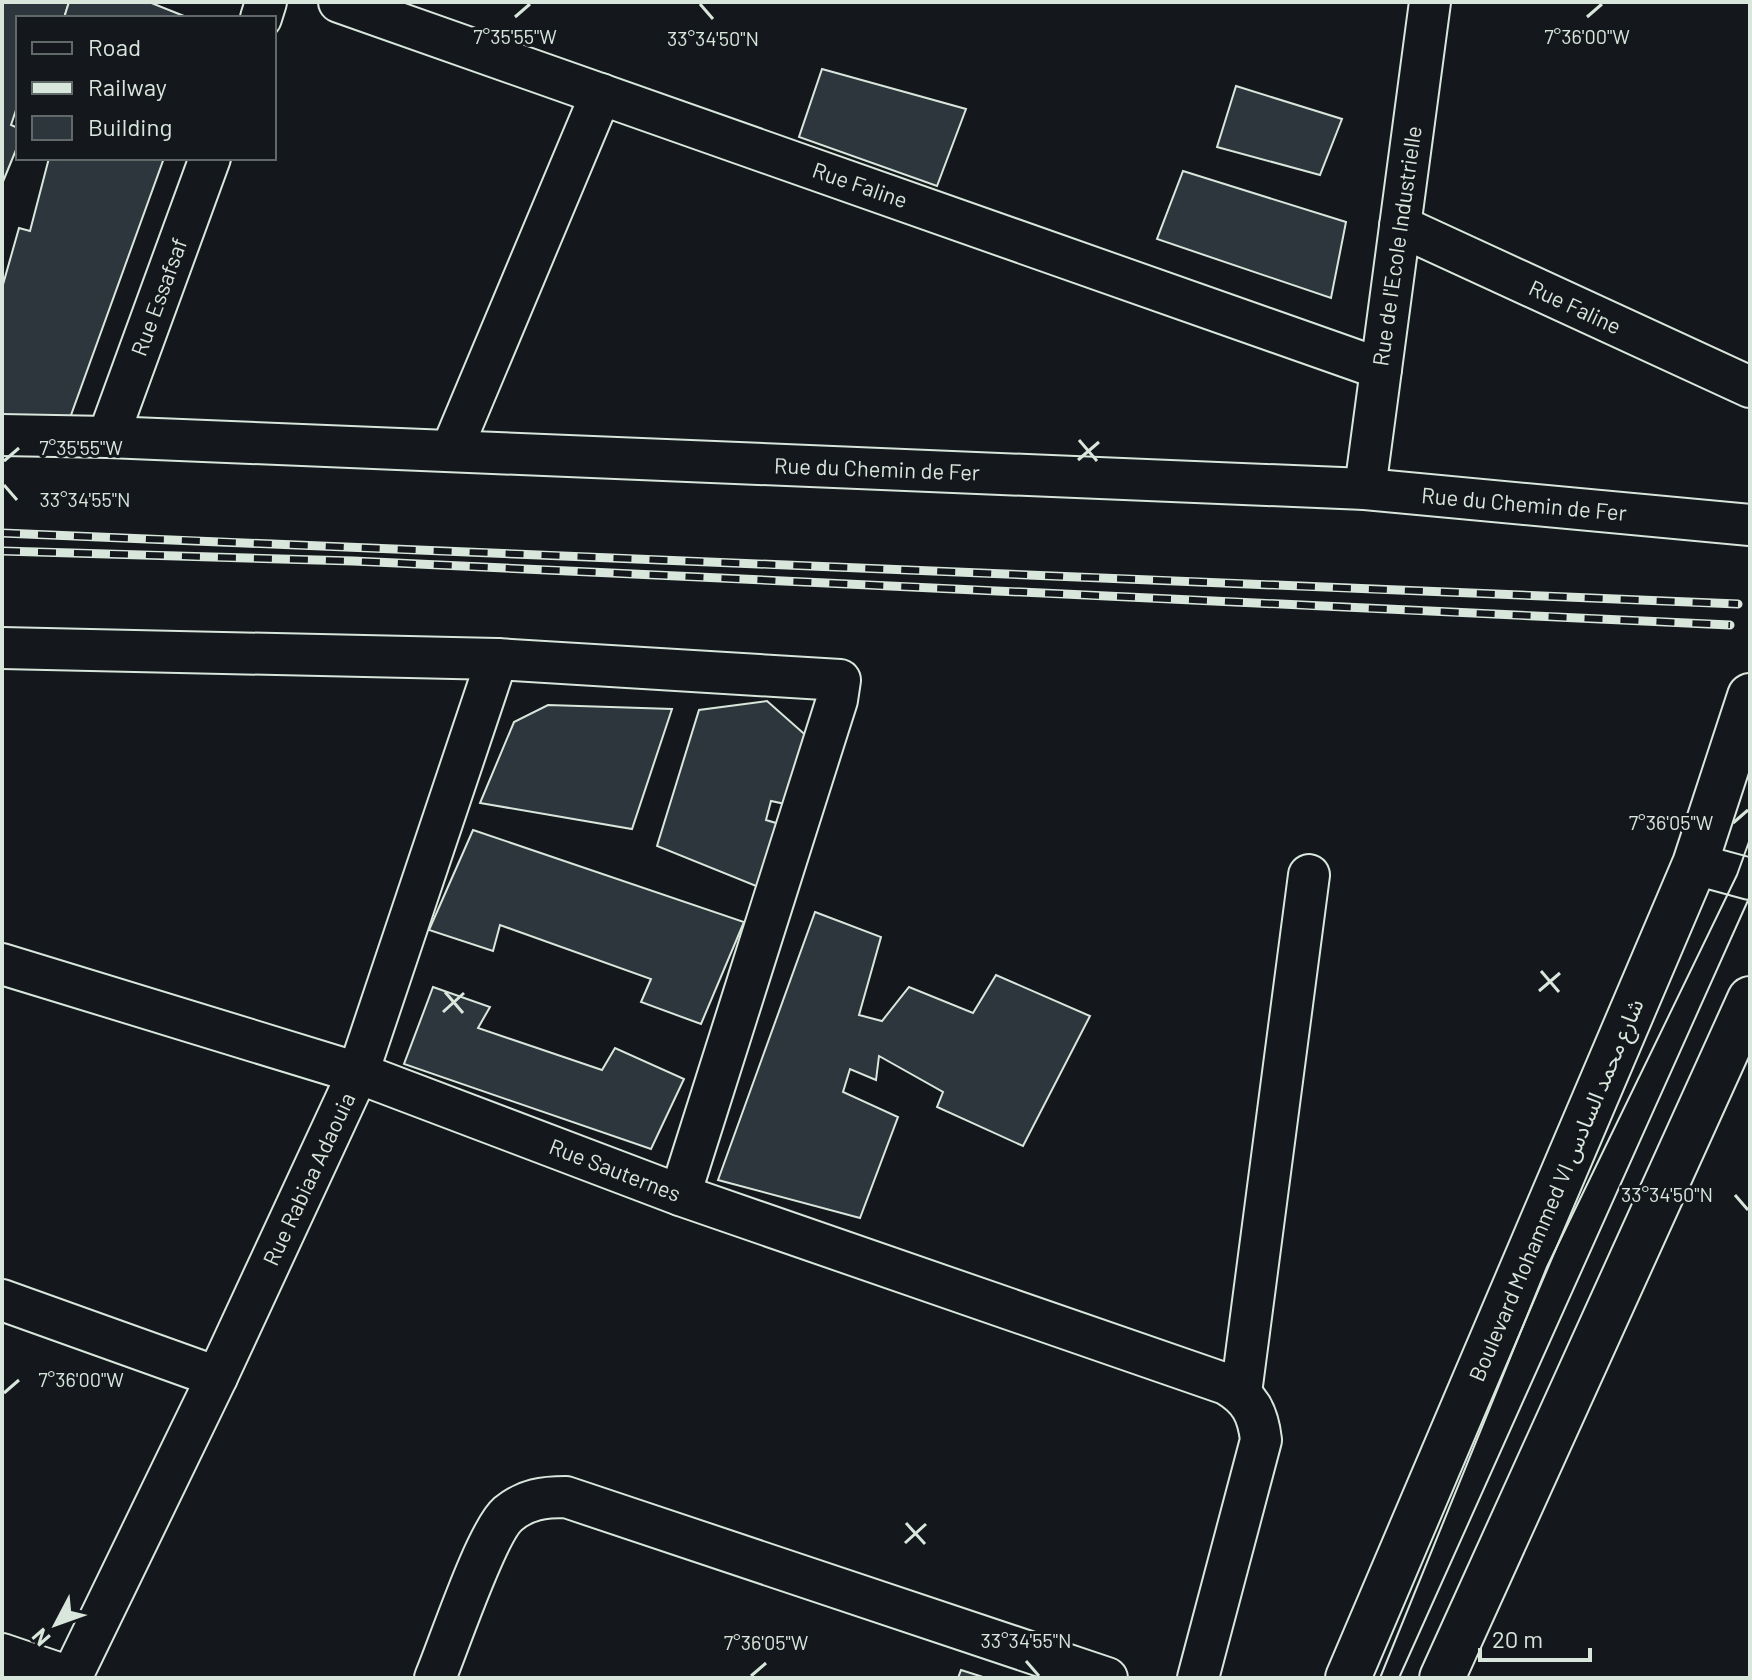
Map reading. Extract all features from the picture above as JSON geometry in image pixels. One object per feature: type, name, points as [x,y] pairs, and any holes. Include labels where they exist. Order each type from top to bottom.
[{"type":"main road","name":"Boulevard Mohammed VI شارع محمد السادس","points":[[1348,1678],[1695,864],[1750,696]]},
{"type":"main road","points":[[1442,1678],[1750,999]]},
{"type":"street","name":"Rue Faline","points":[[339,2],[1381,369]]},
{"type":"street","name":"Rue de l'Ecole Industrielle","points":[[1365,489],[1430,2]]},
{"type":"street","points":[[451,451],[601,94]]},
{"type":"street","name":"Rue Essafsaf","points":[[108,437],[209,160]]},
{"type":"street","name":"Rue Faline","points":[[1400,226],[1750,387]]},
{"type":"street","name":"Rue du Chemin de Fer","points":[[2,435],[1365,489],[1750,525]]},
{"type":"street","points":[[2,648],[497,659],[831,678],[841,682],[680,1195]]},
{"type":"street","name":"Rue Rabiaa Adaouia","points":[[72,1678],[217,1377],[358,1073],[497,659]]},
{"type":"street","points":[[1695,864],[1750,879]]},
{"type":"street","points":[[1198,1678],[1261,1440],[1255,1409],[1234,1389],[1309,875]]},
{"type":"street","name":"Rue Sauternes","points":[[2,964],[358,1073],[680,1195],[1234,1389]]},
{"type":"street","points":[[2,1300],[217,1377]]},
{"type":"street","points":[[435,1678],[491,1538],[505,1516],[541,1497],[566,1497],[1107,1678]]},
{"type":"street","points":[[2,1654],[72,1678]]},
{"type":"building","points":[[2,2],[69,2],[65,16],[16,16],[16,110],[11,125],[16,127],[16,150],[2,184]]},
{"type":"building","points":[[69,2],[149,2],[184,16],[65,16]]},
{"type":"building","points":[[822,69],[966,109],[937,186],[799,137]]},
{"type":"building","points":[[1236,86],[1342,119],[1320,175],[1217,147]]},
{"type":"building","points":[[48,160],[163,160],[71,415],[52,426],[2,425],[2,288],[19,228],[30,231]]},
{"type":"building","points":[[1183,171],[1346,222],[1331,298],[1157,239]]},
{"type":"building","points":[[767,701],[810,739],[790,805],[771,801],[766,820],[786,826],[761,888],[657,846],[699,710]]},
{"type":"building","points":[[548,705],[672,709],[632,829],[480,803],[514,722]]},
{"type":"building","points":[[473,830],[744,922],[701,1024],[641,1002],[651,979],[500,925],[493,951],[429,930]]},
{"type":"building","points":[[815,912],[881,937],[859,1015],[882,1021],[909,987],[973,1013],[996,975],[1090,1016],[1023,1146],[937,1107],[943,1092],[879,1056],[876,1080],[850,1069],[843,1092],[898,1117],[860,1218],[718,1180]]},
{"type":"building","points":[[433,987],[490,1007],[478,1028],[602,1070],[615,1048],[684,1079],[651,1149],[404,1064]]},
{"type":"building","points":[[961,1670],[986,1678],[958,1678]]},
{"type":"tram line","points":[[1380,1678],[1547,1267],[1737,875],[1750,839]]},
{"type":"tram line","points":[[1399,1678],[1750,896]]},
{"type":"railway","points":[[2,533],[1738,604]]},
{"type":"railway","points":[[2,551],[353,561],[1730,625]]}]
